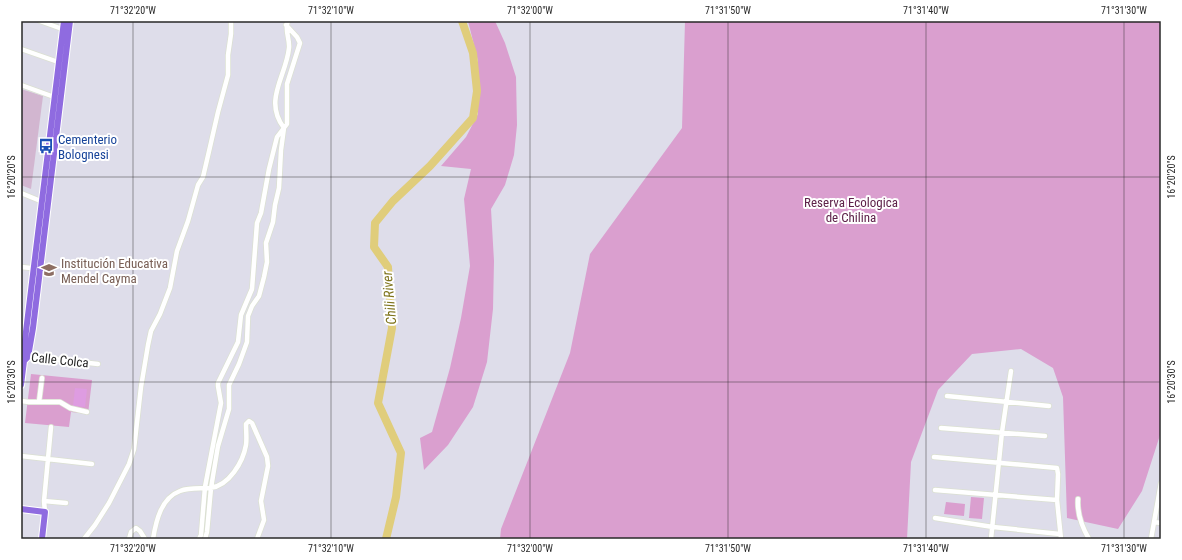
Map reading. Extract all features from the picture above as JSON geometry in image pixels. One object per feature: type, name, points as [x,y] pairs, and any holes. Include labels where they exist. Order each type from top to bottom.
[{"type":"main road","points":[[64,21],[66,30]]},
{"type":"main road","points":[[21,385],[27,327],[38,268],[66,30],[70,21]]},
{"type":"main road","points":[[21,509],[45,512],[42,539]]},
{"type":"street","points":[[40,21],[66,30]]},
{"type":"street","points":[[88,539],[109,503],[134,449],[141,387],[151,331],[160,314],[170,288],[177,251],[188,221],[198,185],[203,177],[228,75],[231,21]]},
{"type":"street","points":[[205,539],[209,513],[208,487],[229,409],[230,382],[246,346],[248,337],[248,316],[252,306],[259,296],[263,281],[267,262],[266,243],[273,222],[275,205],[280,188],[281,150],[284,128],[278,119],[276,108],[278,86],[289,50],[287,23]]},
{"type":"street","points":[[199,539],[221,403],[218,383],[238,342],[241,315],[253,284],[257,223],[261,213],[269,169],[277,137],[287,124],[287,84],[300,43],[287,23]]},
{"type":"street","points":[[21,49],[62,63]]},
{"type":"street","points":[[21,85],[57,98]]},
{"type":"street","points":[[21,193],[45,202]]},
{"type":"street","points":[[21,267],[38,268]]},
{"type":"street","name":"Calle Colca","points":[[24,359],[98,364]]},
{"type":"street","points":[[991,539],[1002,432],[1011,370]]},
{"type":"street","points":[[39,402],[42,378]]},
{"type":"street","points":[[948,396],[1049,406]]},
{"type":"street","points":[[21,401],[60,402],[70,408],[87,412]]},
{"type":"street","points":[[153,539],[161,508],[168,499],[181,490],[217,486],[225,481],[240,463],[246,444],[246,424],[248,421],[252,422],[267,457],[268,466],[261,501],[264,520],[257,539]]},
{"type":"street","points":[[45,512],[44,501],[51,427]]},
{"type":"street","points":[[940,428],[1045,436]]},
{"type":"street","points":[[21,456],[92,464]]},
{"type":"street","points":[[934,457],[1057,468],[1057,500],[1060,536],[935,518]]},
{"type":"street","points":[[1152,539],[1161,483]]},
{"type":"street","points":[[935,490],[1057,500]]},
{"type":"street","points":[[1078,499],[1077,510],[1089,539]]},
{"type":"street","points":[[44,501],[66,503]]},
{"type":"street","points":[[1154,522],[1161,523]]},
{"type":"street","points":[[129,539],[131,532],[136,528],[145,539]]},
{"type":"street","points":[[84,539],[92,530]]},
{"type":"green space","points":[[468,21],[495,21],[505,43],[516,77],[517,125],[514,155],[505,185],[491,209],[494,261],[493,309],[487,362],[473,407],[448,445],[424,470],[420,438],[432,432],[450,368],[470,266],[464,199],[471,169],[441,166],[466,137],[478,114],[478,61]]},
{"type":"green space","name":"Reserva Ecologica de Chilina","points":[[685,21],[1161,21],[1161,432],[1142,491],[1118,529],[1067,518],[1063,397],[1053,368],[1021,349],[972,354],[938,390],[911,462],[907,539],[500,539],[501,529],[570,353],[590,254],[682,128]]},
{"type":"green space","points":[[31,374],[92,380],[88,414],[71,412],[69,427],[25,423]]},
{"type":"green space","points":[[971,497],[984,498],[982,519],[969,518]]},
{"type":"green space","points":[[946,502],[965,504],[964,516],[944,514]]},
{"type":"shaded area","points":[[21,89],[43,96],[31,189],[21,185]]},
{"type":"shaded area","points":[[75,388],[87,389],[85,407],[73,406]]},
{"type":"waterway","name":"Chili River","points":[[386,539],[396,497],[401,453],[378,403],[392,328],[388,267],[374,247],[375,223],[393,201],[430,166],[473,118],[477,91],[473,53],[462,21]]},
{"type":"place","name":"Cementerio Bolognesi","points":[[46,146]]},
{"type":"place","name":"Institución Educativa Mendel Cayma","points":[[49,270]]}]
